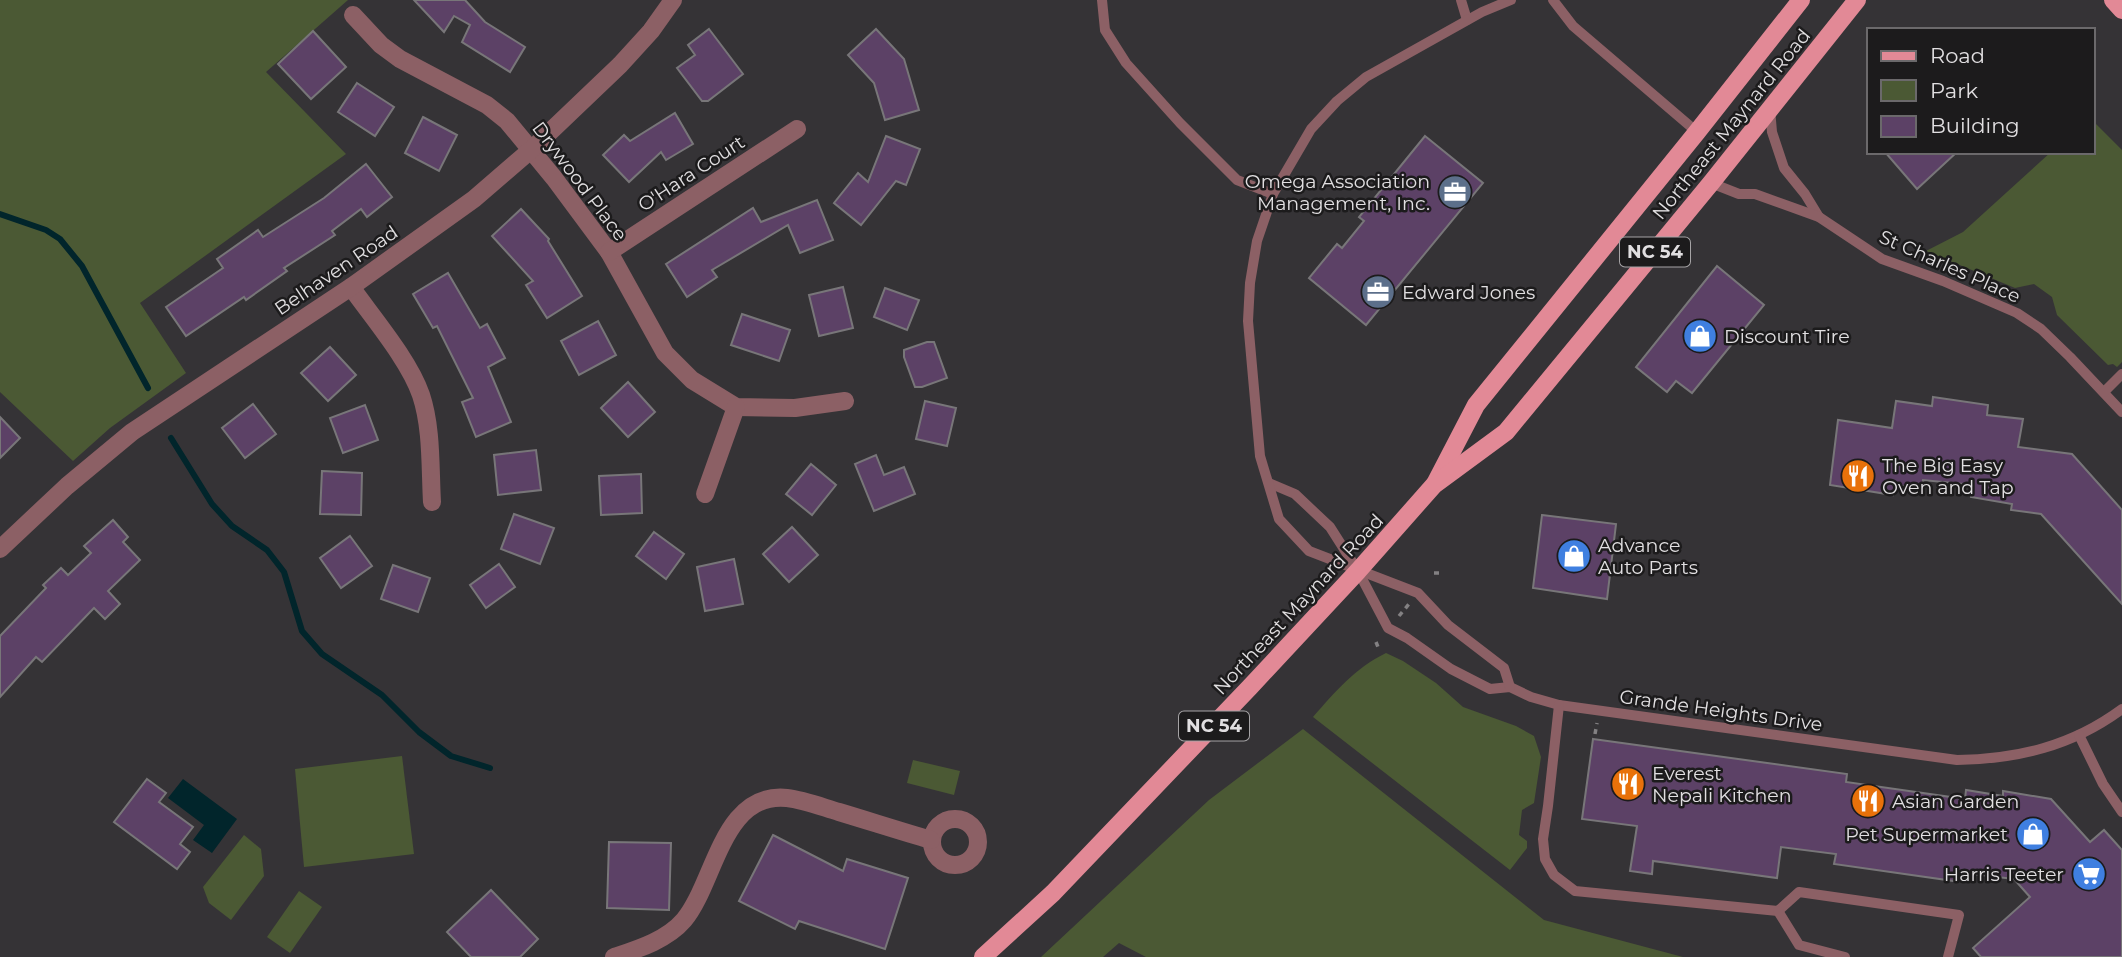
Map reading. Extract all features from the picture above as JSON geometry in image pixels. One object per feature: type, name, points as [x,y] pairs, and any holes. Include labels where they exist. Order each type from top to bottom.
[{"type":"main road","name":"Northeast Maynard Road","points":[[1434,485],[1476,405],[1801,0]]},
{"type":"main road","name":"Northeast Maynard Road","points":[[984,957],[1053,893],[1358,572],[1434,485],[1506,432],[1857,0]]},
{"type":"main road","points":[[2113,0],[2122,10]]},
{"type":"street","name":"Belhaven Road","points":[[0,549],[66,486],[132,432],[351,287],[474,199],[532,149],[621,65],[651,31],[673,0]]},
{"type":"street","name":"Drywood Place","points":[[354,15],[381,45],[400,59],[487,105],[507,121],[532,149],[609,251],[665,354],[692,380],[736,407]]},
{"type":"street","name":"O'Hara Court","points":[[609,251],[797,130]]},
{"type":"street","points":[[351,287],[407,367],[420,392],[426,413],[432,502]]},
{"type":"street","points":[[705,494],[736,407],[795,408],[845,401]]},
{"type":"street","points":[[614,957],[663,937],[682,923],[694,907],[729,829],[745,810],[764,801],[785,797],[931,840]]},
{"type":"lane","points":[[1102,0],[1105,30],[1126,63],[1237,180],[1273,194]]},
{"type":"lane","points":[[1461,0],[1467,20]]},
{"type":"lane","points":[[1510,687],[1504,668],[1447,625],[1418,593],[1309,551],[1279,519],[1260,456],[1248,321],[1250,283],[1257,241],[1273,194],[1311,130],[1353,87],[1467,20],[1511,0]]},
{"type":"lane","points":[[1553,0],[1573,26],[1697,132]]},
{"type":"lane","name":"St Charles Place","points":[[1770,109],[1772,132],[1784,168],[1819,217]]},
{"type":"lane","name":"St Charles Place","points":[[1711,183],[1739,194],[1755,194],[1819,217],[1882,259],[1943,281],[2017,313],[2040,329],[2122,412]]},
{"type":"lane","points":[[2104,392],[2122,374]]},
{"type":"lane","name":"Grande Heights Drive","points":[[1269,483],[1295,494],[1330,527],[1388,628],[1407,638],[1451,670],[1490,689],[1510,687],[1559,705],[1957,760],[2022,755],[2079,735],[2122,709]]},
{"type":"lane","points":[[1559,705],[1543,839],[1545,859],[1554,875],[1574,891],[1778,911],[1799,892],[1959,915],[1948,957]]},
{"type":"lane","points":[[2079,735],[2103,784],[2122,812]]},
{"type":"lane","points":[[1778,911],[1799,945],[1845,957]]},
{"type":"path","points":[[1434,573],[1442,573]]},
{"type":"path","points":[[1399,616],[1409,604]]},
{"type":"path","points":[[1376,642],[1378,647]]},
{"type":"green space","points":[[0,0],[348,0],[266,72],[346,154],[140,303],[186,373],[110,428],[73,461],[0,392]]},
{"type":"green space","points":[[2094,122],[2122,150],[2122,362],[2117,367],[2108,365],[2057,315],[2052,297],[2034,284],[2015,288],[1926,251],[1963,232],[2049,154],[2094,154]]},
{"type":"green space","points":[[1386,653],[1436,683],[1463,707],[1516,726],[1534,736],[1541,757],[1534,803],[1522,810],[1519,835],[1527,841],[1527,848],[1510,870],[1313,717],[1355,673]]},
{"type":"green space","points":[[1303,729],[1544,920],[1683,957],[1146,957],[1119,943],[1103,957],[1041,957],[1209,800]]},
{"type":"green space","points":[[402,756],[414,854],[304,867],[295,769]]},
{"type":"green space","points":[[913,760],[960,771],[954,795],[907,783]]},
{"type":"green space","points":[[244,835],[261,849],[264,876],[231,920],[209,903],[203,887]]},
{"type":"green space","points":[[299,891],[322,907],[290,953],[267,937]]},
{"type":"water","points":[[183,779],[237,819],[212,853],[193,840],[204,825],[168,798]]},
{"type":"building","points":[[414,0],[465,0],[485,22],[525,47],[510,72],[462,42],[470,25],[454,16],[444,32]]},
{"type":"building","points":[[709,29],[743,74],[708,101],[702,101],[677,68],[695,55],[688,45]]},
{"type":"building","points":[[876,29],[904,59],[919,110],[885,120],[874,83],[848,55]]},
{"type":"building","points":[[313,31],[346,67],[311,99],[278,64]]},
{"type":"building","points":[[357,83],[394,107],[375,136],[338,112]]},
{"type":"building","points":[[675,113],[693,144],[666,160],[661,152],[629,182],[603,155],[624,135],[630,141]]},
{"type":"building","points":[[423,117],[457,135],[439,171],[405,153]]},
{"type":"building","points":[[886,136],[920,149],[906,185],[896,181],[861,225],[834,203],[858,173],[868,182]]},
{"type":"building","points":[[1425,136],[1483,183],[1366,325],[1309,278],[1337,244],[1342,248],[1364,221],[1359,217]]},
{"type":"building","points":[[1887,154],[1955,154],[1917,189]]},
{"type":"building","points":[[366,164],[392,197],[367,217],[361,209],[332,231],[335,235],[284,268],[287,271],[246,300],[244,297],[186,336],[166,307],[223,268],[217,259],[258,230],[263,237],[324,198]]},
{"type":"building","points":[[817,200],[833,240],[800,253],[788,225],[712,270],[717,277],[687,297],[666,264],[753,208],[761,222]]},
{"type":"building","points":[[521,209],[549,239],[582,296],[547,318],[526,285],[533,281],[492,236]]},
{"type":"building","name":"Discount Tire","points":[[1717,266],[1764,305],[1692,393],[1676,381],[1667,392],[1636,367]]},
{"type":"building","points":[[448,273],[480,328],[487,324],[505,358],[488,367],[511,422],[476,437],[462,402],[473,398],[437,326],[433,328],[413,294]]},
{"type":"building","points":[[843,287],[853,328],[819,336],[809,295]]},
{"type":"building","points":[[885,288],[919,300],[907,330],[874,317]]},
{"type":"building","points":[[742,314],[790,330],[779,361],[731,345]]},
{"type":"building","points":[[598,321],[616,355],[579,375],[561,341]]},
{"type":"building","points":[[934,342],[947,378],[915,387],[904,350]]},
{"type":"building","points":[[330,347],[356,375],[328,401],[301,373]]},
{"type":"building","points":[[628,382],[655,412],[628,437],[601,408]]},
{"type":"building","points":[[1933,397],[1988,405],[1987,415],[2023,419],[2018,447],[2072,454],[2122,510],[2122,604],[2041,514],[2011,510],[2012,504],[1971,497],[1973,485],[1923,480],[1922,488],[1895,485],[1893,495],[1830,485],[1838,420],[1892,428],[1896,401],[1932,406]]},
{"type":"building","points":[[925,401],[956,408],[947,446],[916,439]]},
{"type":"building","points":[[253,404],[276,434],[245,458],[222,428]]},
{"type":"building","points":[[365,405],[378,440],[343,453],[330,418]]},
{"type":"building","points":[[0,417],[20,438],[0,458]]},
{"type":"building","points":[[536,450],[541,490],[498,495],[494,455]]},
{"type":"building","points":[[876,455],[884,475],[904,467],[915,494],[874,511],[855,464]]},
{"type":"building","points":[[811,464],[836,485],[812,515],[786,494]]},
{"type":"building","points":[[322,471],[362,473],[361,515],[320,514]]},
{"type":"building","points":[[641,474],[642,513],[601,515],[599,476]]},
{"type":"building","points":[[514,514],[554,528],[540,564],[501,549]]},
{"type":"building","name":"Advance Auto Parts","points":[[1542,515],[1616,524],[1607,599],[1533,588]]},
{"type":"building","points":[[113,520],[128,537],[123,542],[140,560],[108,591],[120,604],[105,619],[94,608],[42,662],[36,657],[0,697],[0,636],[46,588],[43,585],[61,568],[68,575],[91,553],[84,546]]},
{"type":"building","points":[[792,527],[818,555],[789,582],[763,554]]},
{"type":"building","points":[[654,532],[684,554],[666,579],[636,556]]},
{"type":"building","points":[[350,536],[372,566],[341,588],[320,558]]},
{"type":"building","points":[[734,559],[743,604],[705,611],[697,567]]},
{"type":"building","points":[[499,564],[515,587],[486,608],[470,585]]},
{"type":"building","points":[[393,565],[430,578],[418,612],[381,599]]},
{"type":"building","points":[[1593,739],[1847,774],[1846,782],[1965,799],[1966,790],[2003,796],[2003,791],[2051,799],[2090,842],[2104,830],[2122,850],[2122,957],[1981,957],[1973,948],[2030,897],[2014,879],[1955,872],[1954,881],[1834,864],[1836,854],[1781,847],[1777,878],[1653,861],[1652,874],[1630,871],[1637,826],[1582,819]]},
{"type":"building","points":[[147,779],[166,793],[159,802],[193,827],[180,844],[190,852],[177,869],[114,822]]},
{"type":"building","points":[[773,835],[843,871],[847,859],[908,878],[885,949],[799,921],[795,929],[739,901]]},
{"type":"building","points":[[609,842],[671,843],[669,910],[607,908]]},
{"type":"building","points":[[491,890],[538,939],[520,957],[471,957],[447,932]]},
{"type":"waterway","points":[[0,214],[46,230],[60,239],[82,266],[148,388]]},
{"type":"waterway","points":[[171,438],[212,504],[232,526],[267,550],[284,572],[302,631],[322,654],[382,695],[419,732],[451,756],[490,768]]},
{"type":"place","name":"Omega Association Management, Inc.","points":[[1455,192]]},
{"type":"place","name":"Edward Jones","points":[[1378,292]]},
{"type":"place","name":"Discount Tire","points":[[1700,336]]},
{"type":"place","name":"The Big Easy Oven and Tap","points":[[1858,476]]},
{"type":"place","name":"Advance Auto Parts","points":[[1574,556]]},
{"type":"place","name":"Everest Nepali Kitchen","points":[[1628,784]]},
{"type":"place","name":"Asian Garden","points":[[1868,801]]},
{"type":"place","name":"Pet Supermarket","points":[[2033,834]]},
{"type":"place","name":"Harris Teeter","points":[[2089,874]]}]
